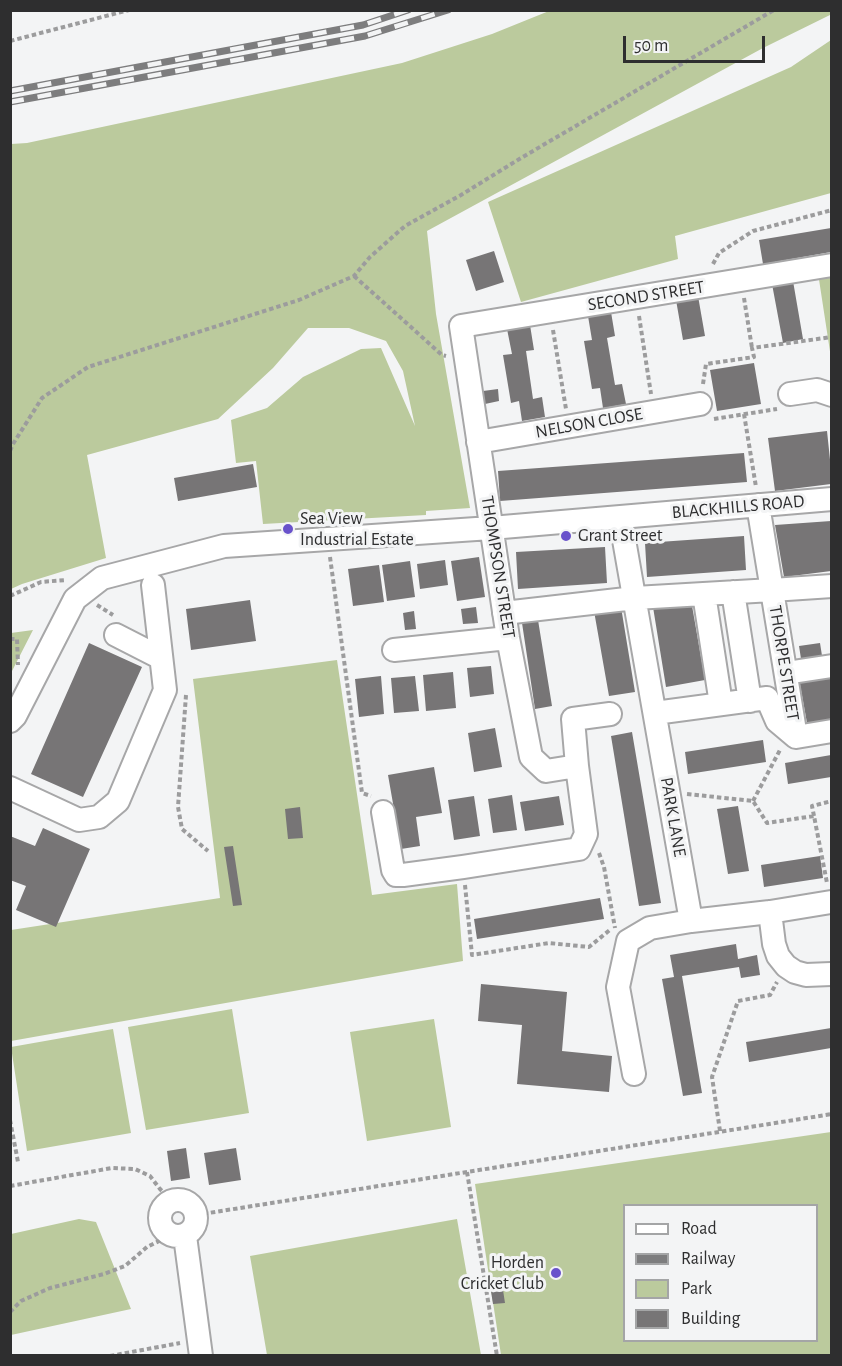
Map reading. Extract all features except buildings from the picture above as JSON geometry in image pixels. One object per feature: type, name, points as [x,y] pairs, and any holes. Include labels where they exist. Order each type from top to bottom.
[{"type":"street","name":"SECOND STREET","points":[[461,326],[831,265]]},
{"type":"street","name":"THOMPSON STREET","points":[[461,326],[508,638],[531,757],[546,771],[577,766]]},
{"type":"street","points":[[790,394],[817,390],[831,395]]},
{"type":"street","name":"NELSON CLOSE","points":[[478,442],[700,404]]},
{"type":"street","name":"BLACKHILLS ROAD","points":[[10,721],[15,716],[75,599],[102,578],[224,546],[491,528],[831,499]]},
{"type":"street","name":"THORPE STREET","points":[[758,505],[786,673],[793,734]]},
{"type":"street","points":[[620,517],[655,713],[767,698],[777,721],[793,734],[831,731]]},
{"type":"street","points":[[10,788],[80,820],[99,817],[118,801],[165,690],[153,585]]},
{"type":"street","points":[[504,613],[635,598],[831,586]]},
{"type":"street","points":[[733,592],[750,701]]},
{"type":"street","points":[[704,594],[721,704]]},
{"type":"street","points":[[116,635],[161,658]]},
{"type":"street","points":[[394,650],[508,638]]},
{"type":"street","points":[[786,673],[831,666]]},
{"type":"street","name":"PARK LANE","points":[[655,713],[691,921]]},
{"type":"street","points":[[383,812],[393,870],[396,875],[579,849],[586,834],[573,719],[610,714]]},
{"type":"street","points":[[634,1074],[618,987],[621,934],[691,921],[831,902]]},
{"type":"street","points":[[770,912],[774,944],[778,956],[786,966],[806,975],[831,974]]},
{"type":"street","points":[[182,1200],[190,1204],[196,1212],[197,1222],[193,1230],[178,1235],[166,1233],[161,1225],[160,1215],[164,1207],[172,1201],[182,1200]]},
{"type":"street","points":[[178,1235],[200,1348]]},
{"type":"path","points":[[10,41],[129,10]]},
{"type":"path","points":[[10,451],[42,398],[88,367],[299,300],[354,276],[370,257],[405,226],[774,10]]},
{"type":"path","points":[[700,286],[719,253],[753,231],[831,210]]},
{"type":"path","points":[[354,276],[442,355],[466,361]]},
{"type":"path","points":[[741,280],[754,357],[706,364],[700,404],[714,419],[780,408],[790,394]]},
{"type":"path","points":[[636,297],[654,412]]},
{"type":"path","points":[[550,312],[569,426]]},
{"type":"path","points":[[752,348],[831,337]]},
{"type":"path","points":[[744,414],[758,505]]},
{"type":"path","points":[[328,539],[362,793],[378,799],[383,812]]},
{"type":"path","points":[[10,596],[41,582]]},
{"type":"path","points":[[10,639],[17,639],[18,665]]},
{"type":"path","points":[[187,687],[178,807],[182,829],[208,852]]},
{"type":"path","points":[[753,801],[793,734]]},
{"type":"path","points":[[669,792],[753,801]]},
{"type":"path","points":[[753,801],[766,822],[814,816]]},
{"type":"path","points":[[831,801],[812,806],[831,902]]},
{"type":"path","points":[[463,867],[472,955],[549,943],[589,947],[621,934],[604,867],[597,849],[582,842]]},
{"type":"path","points":[[720,1131],[712,1077],[738,1000],[770,995],[786,966]]},
{"type":"path","points":[[196,1215],[831,1114]]},
{"type":"path","points":[[10,1120],[18,1162]]},
{"type":"path","points":[[10,1186],[112,1168],[135,1169],[150,1176],[172,1201]]},
{"type":"path","points":[[467,1172],[497,1356]]},
{"type":"path","points":[[10,1312],[21,1301],[50,1288],[105,1274],[125,1266],[147,1247],[178,1235]]},
{"type":"path","points":[[110,1356],[200,1348]]},
{"type":"green space","points":[[831,10],[832,14],[763,48],[427,231],[436,314],[470,508],[426,511],[426,515],[263,524],[256,461],[236,463],[231,420],[267,408],[303,377],[361,349],[381,348],[415,426],[403,371],[386,341],[349,328],[308,328],[273,368],[218,419],[87,455],[106,558],[11,589],[11,144],[27,143],[402,63],[492,34],[549,11]]},
{"type":"green space","points":[[831,40],[831,193],[675,236],[678,259],[521,302],[488,202],[791,67]]},
{"type":"green space","points":[[831,271],[831,358],[818,273]]},
{"type":"green space","points":[[33,630],[11,673],[11,633]]},
{"type":"green space","points":[[337,660],[372,895],[457,884],[463,961],[11,1041],[11,930],[220,898],[193,679]]},
{"type":"green space","points":[[232,1009],[249,1113],[146,1130],[128,1027]]},
{"type":"green space","points":[[434,1019],[451,1127],[367,1141],[350,1032]]},
{"type":"green space","points":[[113,1029],[131,1133],[27,1151],[11,1047]]},
{"type":"green space","name":"Horden Cricket Club","points":[[831,1132],[831,1355],[501,1355],[475,1184]]},
{"type":"green space","points":[[79,1219],[96,1222],[131,1309],[11,1335],[11,1234]]},
{"type":"green space","points":[[457,1219],[481,1355],[267,1355],[250,1256]]},
{"type":"railway","points":[[10,91],[363,25],[408,10]]},
{"type":"railway","points":[[10,102],[365,36],[448,10]]},
{"type":"place","name":"Sea View Industrial Estate","points":[[288,529]]},
{"type":"place","name":"Grant Street","points":[[566,536]]},
{"type":"place","name":"Horden Cricket Club","points":[[556,1273]]}]
